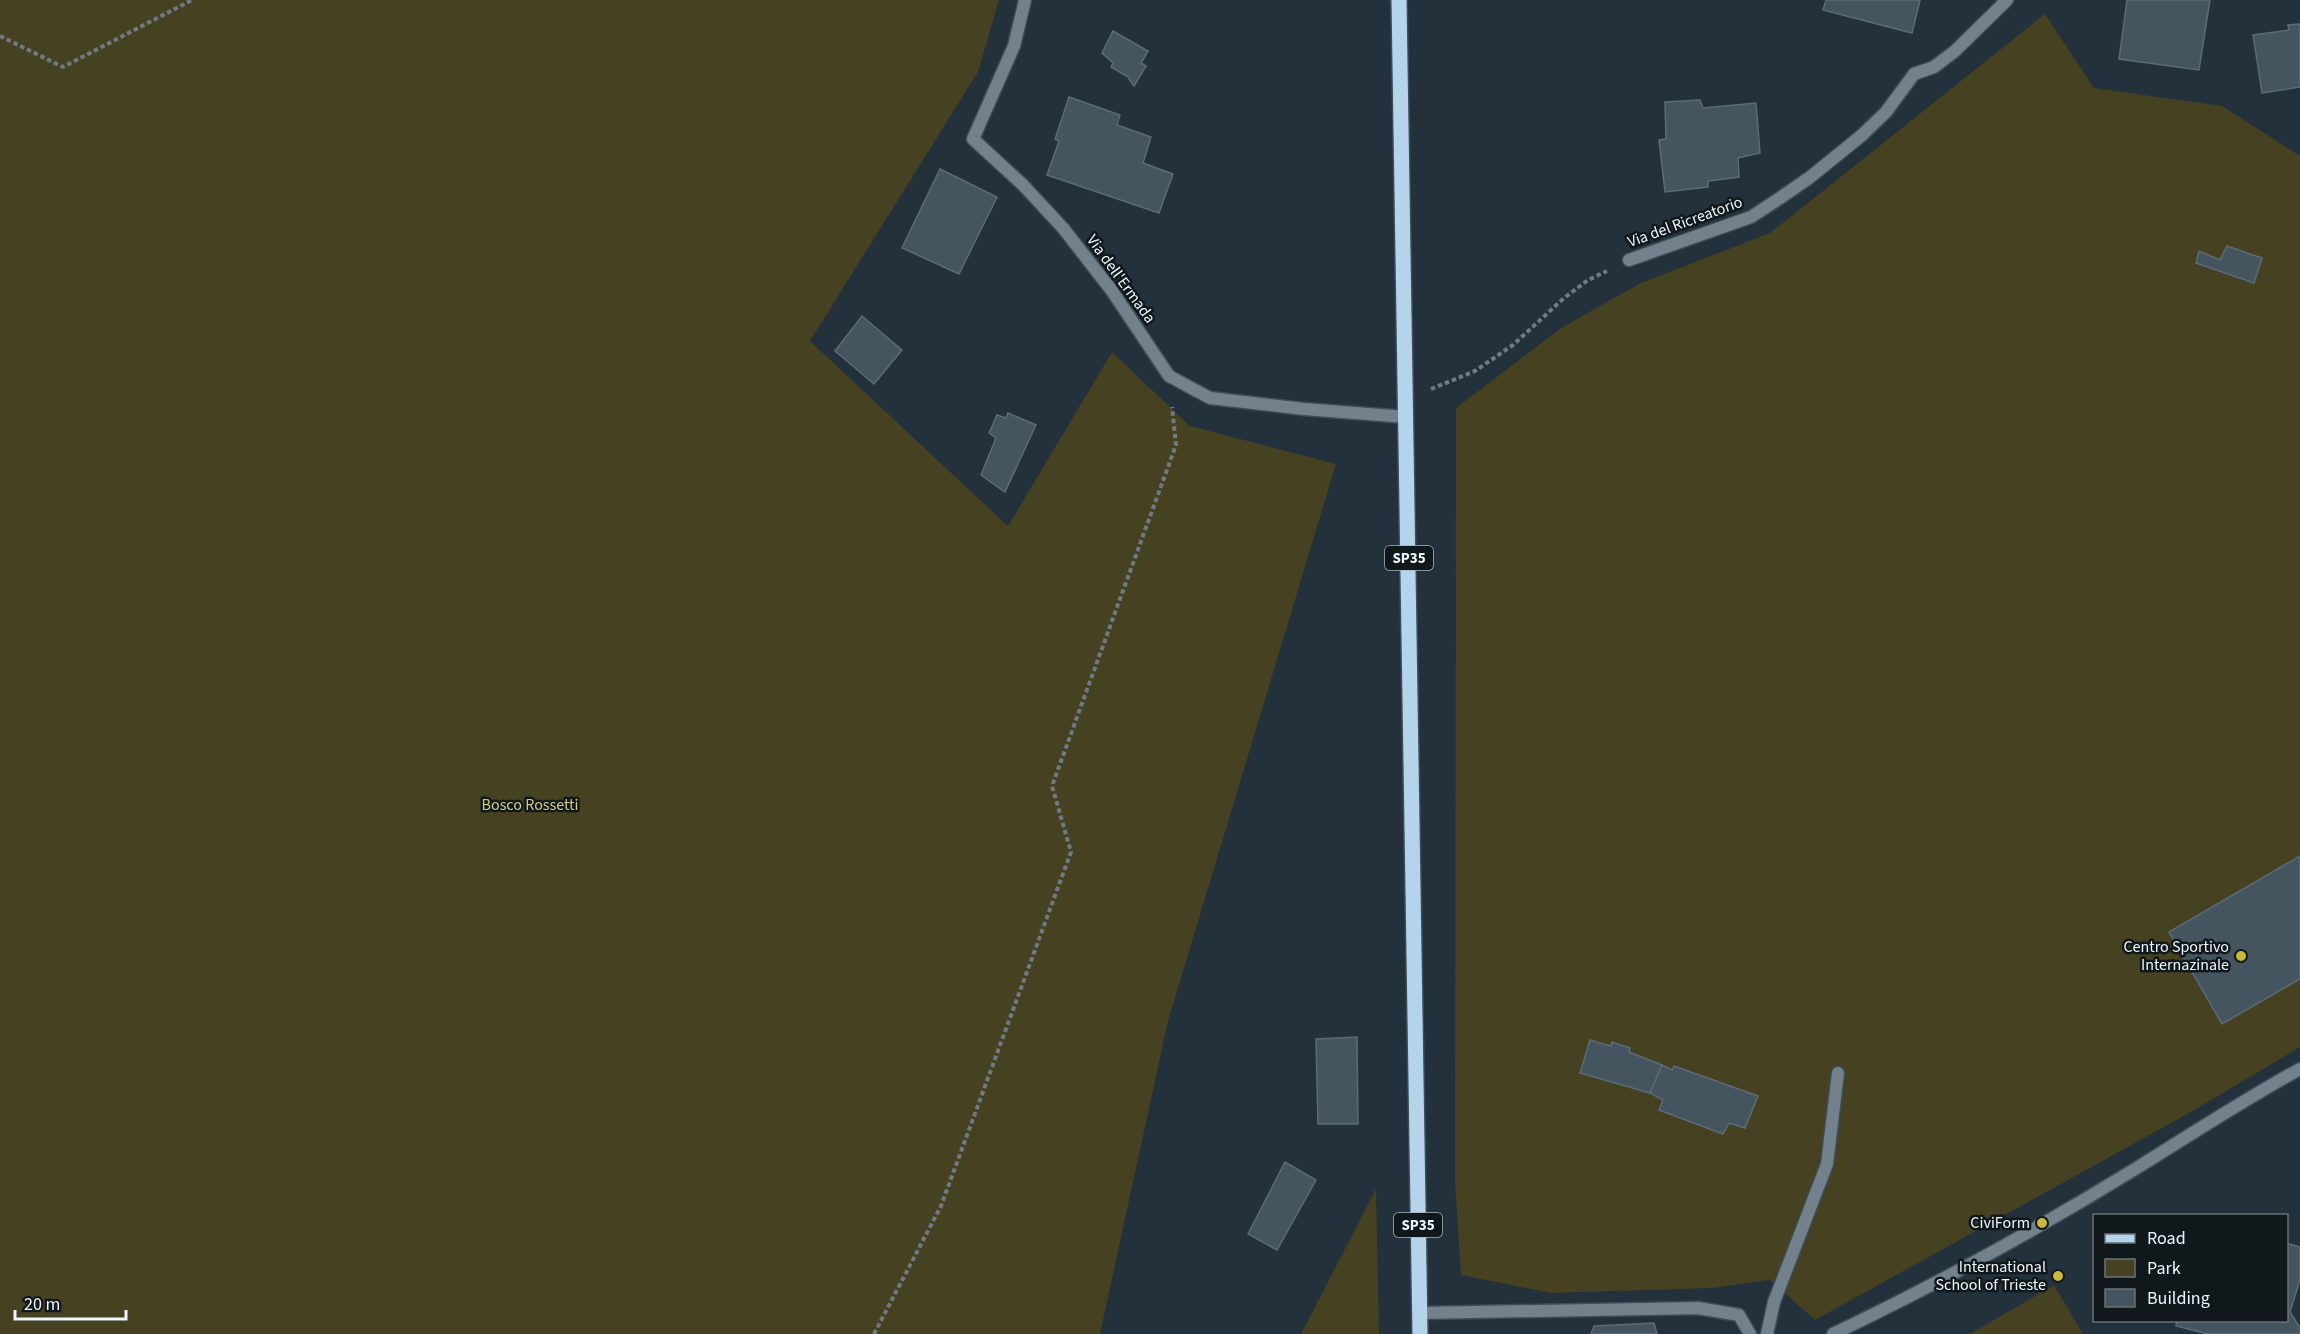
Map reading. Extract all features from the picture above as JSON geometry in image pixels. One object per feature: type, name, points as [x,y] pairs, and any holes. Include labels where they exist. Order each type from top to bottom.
[{"type":"main road","name":"SP35","points":[[1399,0],[1420,1334]]},
{"type":"street","name":"Via dell'Ermada","points":[[1025,0],[1014,46],[973,139],[1023,185],[1063,228],[1112,291],[1168,376],[1210,398],[1304,409],[1406,417]]},
{"type":"street","name":"Via del Ricreatorio","points":[[1629,260],[1751,218],[1789,192],[1861,136],[1886,112],[1914,74],[1934,67],[1955,51],[2007,0]]},
{"type":"street","points":[[1833,1334],[1904,1300],[2034,1228],[2244,1100],[2300,1069]]},
{"type":"street","points":[[1767,1334],[1774,1302],[1827,1164],[1839,1073]]},
{"type":"street","points":[[1420,1313],[1698,1308],[1739,1315],[1750,1334]]},
{"type":"path","points":[[0,36],[63,67],[192,0]]},
{"type":"path","name":"Via del Ricreatorio","points":[[1406,398],[1475,371],[1513,345],[1564,298],[1588,280],[1629,260]]},
{"type":"path","points":[[874,1334],[941,1206],[1071,852],[1052,786],[1176,445],[1168,376]]},
{"type":"green space","name":"Bosco Rossetti","points":[[0,0],[999,0],[978,72],[810,341],[1008,526],[1112,352],[1190,426],[1336,464],[1168,1021],[1100,1334],[0,1334]]},
{"type":"green space","points":[[2045,14],[2094,88],[2222,106],[2300,156],[2300,1047],[2191,1112],[1815,1320],[1770,1280],[1712,1288],[1551,1293],[1461,1275],[1455,1182],[1456,408],[1561,328],[1641,283],[1770,233]]},
{"type":"green space","points":[[1376,1189],[1379,1334],[1301,1334]]},
{"type":"green space","points":[[2054,1285],[2083,1334],[1970,1334]]},
{"type":"building","points":[[1826,0],[1920,0],[1912,33],[1823,10]]},
{"type":"building","points":[[2127,0],[2210,0],[2199,70],[2119,59]]},
{"type":"building","points":[[2300,24],[2300,87],[2262,93],[2253,35],[2289,30],[2288,25]]},
{"type":"building","points":[[1113,31],[1148,51],[1141,63],[1146,66],[1134,86],[1128,77],[1111,67],[1113,63],[1102,53]]},
{"type":"building","points":[[1069,97],[1120,115],[1117,125],[1151,137],[1143,163],[1173,174],[1159,213],[1047,175],[1059,141],[1055,139]]},
{"type":"building","points":[[1700,100],[1703,108],[1756,103],[1760,153],[1738,158],[1739,177],[1708,181],[1708,187],[1665,192],[1659,140],[1666,139],[1665,102]]},
{"type":"building","points":[[940,169],[997,197],[959,274],[902,248]]},
{"type":"building","points":[[2227,246],[2262,258],[2254,283],[2196,263],[2199,251],[2220,260]]},
{"type":"building","points":[[862,316],[902,350],[874,384],[835,351]]},
{"type":"building","points":[[1008,413],[1036,425],[1005,492],[981,475],[996,438],[989,433],[997,415],[1006,418]]},
{"type":"building","name":"Centro Sportivo Internazinale","points":[[2300,856],[2300,979],[2222,1024],[2169,932]]},
{"type":"building","points":[[1357,1037],[1358,1124],[1318,1124],[1316,1039]]},
{"type":"building","points":[[1590,1040],[1611,1046],[1612,1042],[1630,1048],[1629,1052],[1662,1065],[1650,1093],[1580,1073]]},
{"type":"building","points":[[1662,1065],[1672,1070],[1674,1066],[1758,1096],[1745,1128],[1729,1123],[1723,1134],[1659,1110],[1663,1100],[1650,1093]]},
{"type":"building","points":[[1285,1162],[1316,1180],[1277,1250],[1248,1234]]},
{"type":"building","points":[[2288,1244],[2300,1247],[2300,1280],[2290,1312],[2300,1328],[2300,1334],[2208,1334],[2176,1326],[2177,1322],[2288,1322]]},
{"type":"building","points":[[1654,1323],[1657,1334],[1591,1334],[1594,1326]]},
{"type":"place","name":"Centro Sportivo Internazinale","points":[[2241,956]]},
{"type":"place","name":"CiviForm","points":[[2042,1223]]},
{"type":"place","name":"International School of Trieste","points":[[2058,1276]]}]
